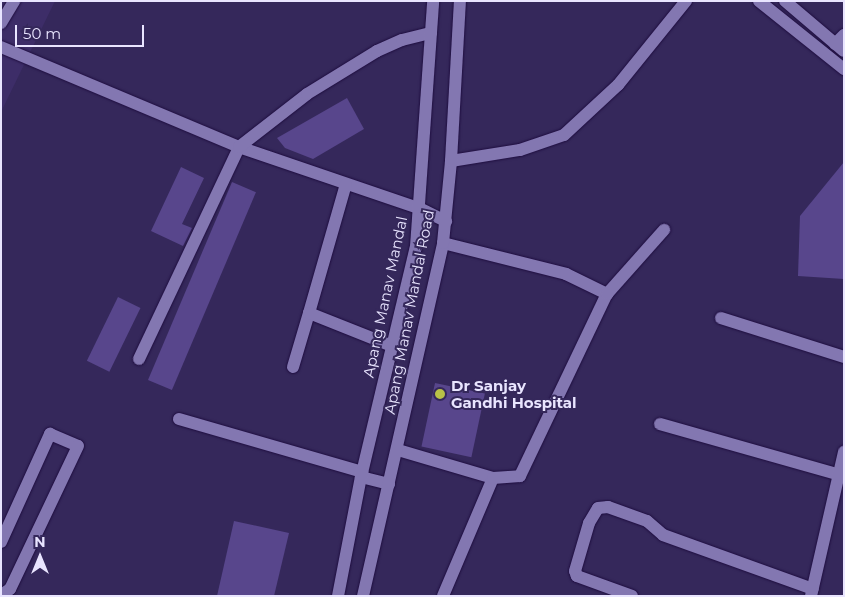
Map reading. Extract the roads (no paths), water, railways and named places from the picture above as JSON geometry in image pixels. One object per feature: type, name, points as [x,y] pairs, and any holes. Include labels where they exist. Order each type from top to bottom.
[{"type":"street","points":[[1,23],[14,1]]},
{"type":"street","name":"Apang Manav Mandal","points":[[338,596],[362,474],[416,247],[421,209],[433,1]]},
{"type":"street","name":"Apang Manav Mandal Road","points":[[362,596],[398,450],[443,243],[451,161],[460,1]]},
{"type":"street","points":[[451,161],[520,150],[564,135],[618,86],[686,1]]},
{"type":"street","points":[[759,1],[844,70]]},
{"type":"street","points":[[785,1],[841,43]]},
{"type":"street","points":[[139,359],[239,147],[307,94],[377,51],[402,40],[431,33]]},
{"type":"street","points":[[1,47],[239,147],[421,209],[446,221]]},
{"type":"street","points":[[294,367],[346,184]]},
{"type":"street","points":[[398,450],[493,478],[520,476],[607,294],[664,230]]},
{"type":"street","points":[[443,243],[566,274],[607,294]]},
{"type":"street","points":[[308,313],[392,346]]},
{"type":"street","points":[[720,318],[844,357]]},
{"type":"street","points":[[179,419],[362,474],[389,484]]},
{"type":"street","points":[[660,424],[837,474]]},
{"type":"street","points":[[1,542],[50,434],[78,446],[10,589],[1,595]]},
{"type":"street","points":[[632,596],[577,576],[575,571],[589,523],[598,508],[608,506],[647,521],[663,535],[812,592],[837,474],[844,452]]},
{"type":"street","points":[[443,596],[493,478]]},
{"type":"place","name":"Dr Sanjay Gandhi Hospital","points":[[440,394]]}]
